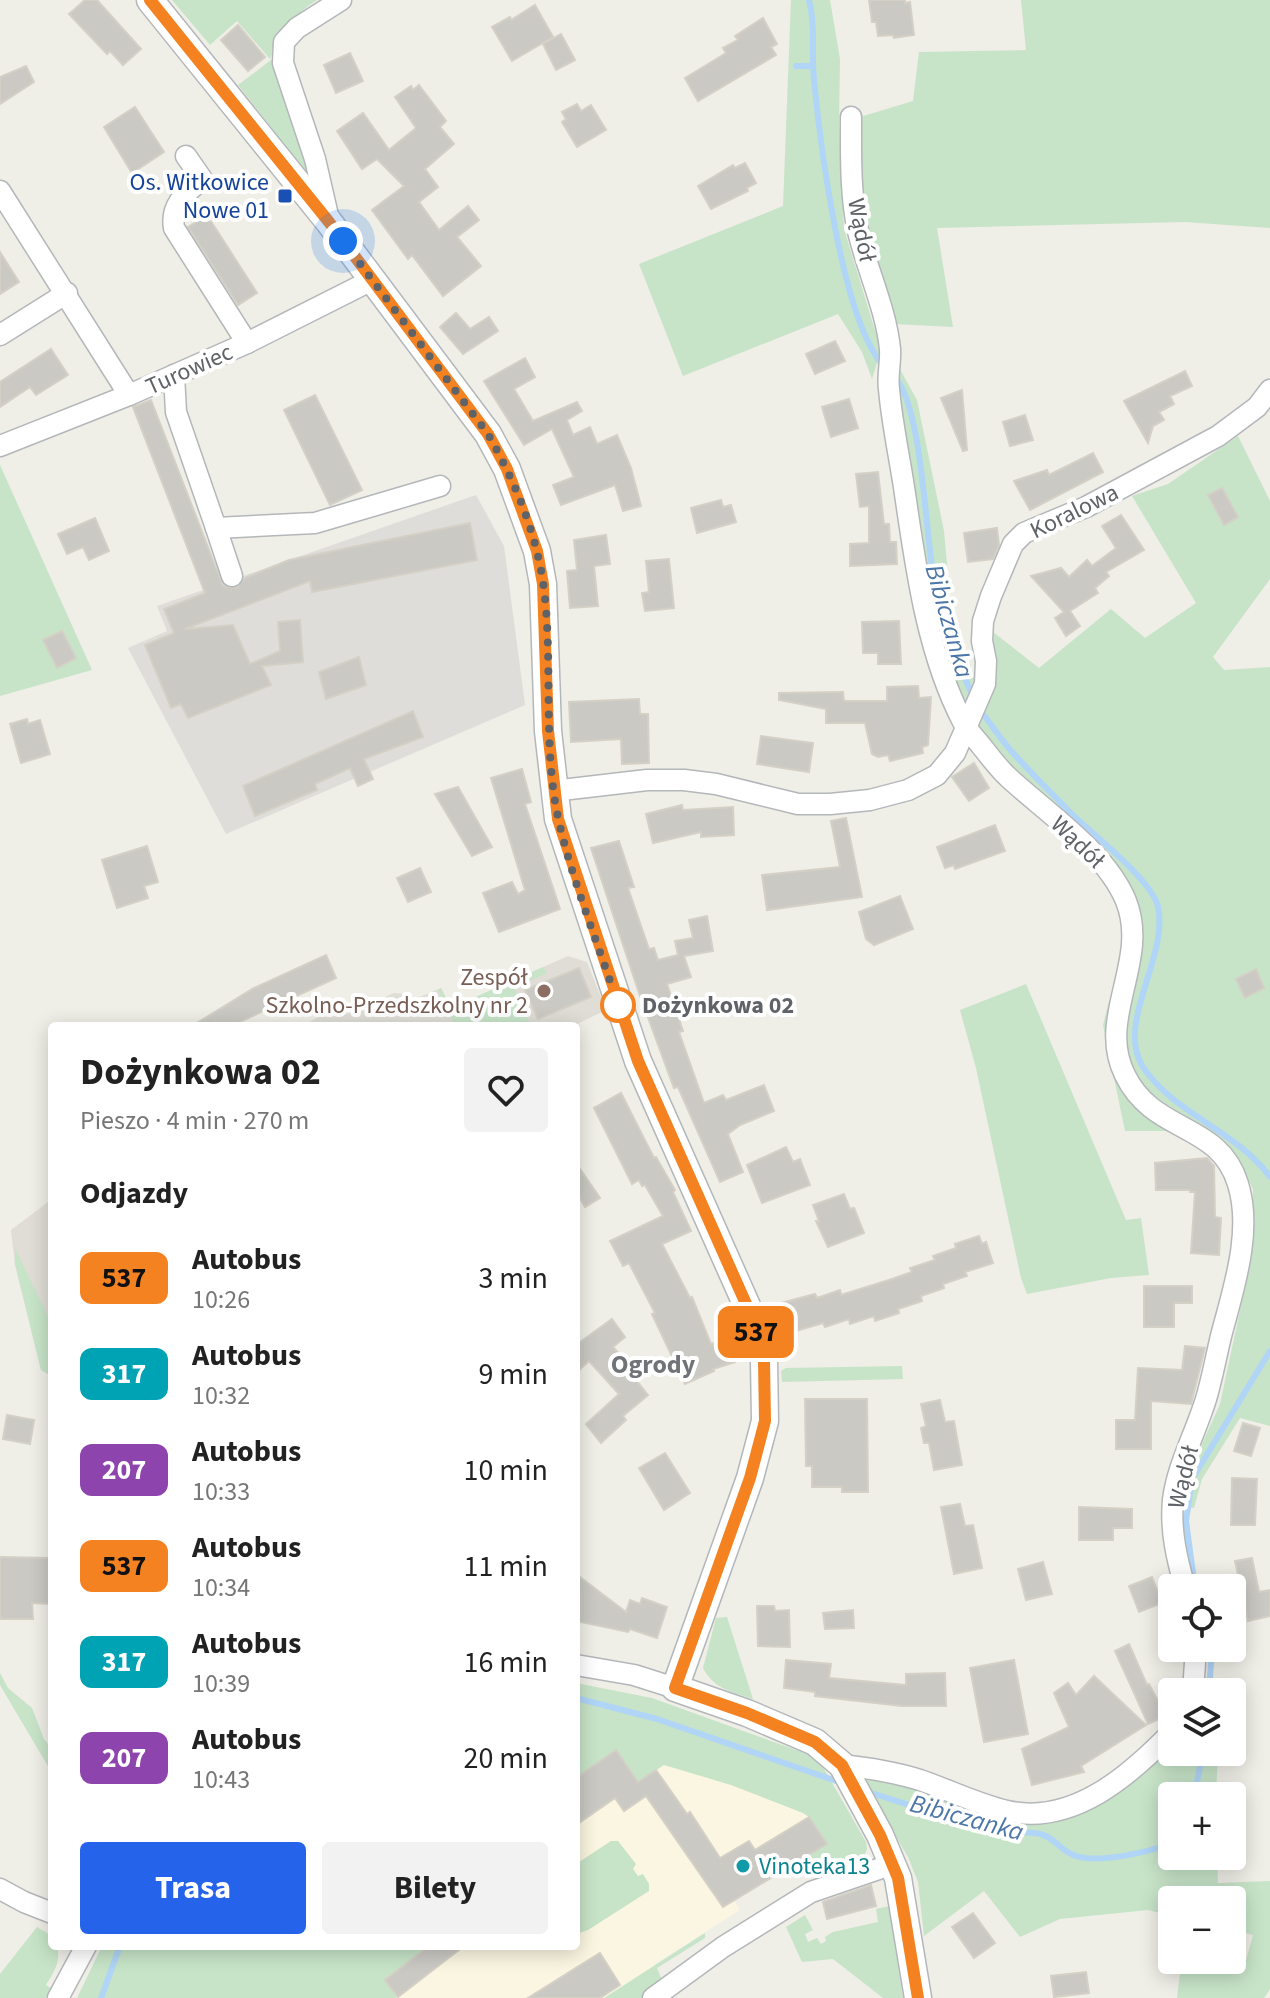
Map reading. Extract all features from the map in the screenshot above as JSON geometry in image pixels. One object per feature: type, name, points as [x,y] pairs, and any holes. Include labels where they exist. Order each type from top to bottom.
[{"type":"street","points":[[150,0],[329,222],[488,434],[507,469],[537,551],[543,584],[548,731],[558,819],[638,1061],[751,1315],[764,1360],[765,1421],[750,1478],[675,1688]]},
{"type":"street","points":[[329,222],[315,159],[283,63],[284,42],[297,28],[341,0]]},
{"type":"street","name":"Wądół","points":[[851,117],[857,227],[887,331],[891,353],[888,384],[919,579],[947,686],[1005,774],[1099,859],[1112,877],[1126,902],[1134,934],[1128,979],[1115,1017],[1115,1048],[1124,1073],[1136,1093],[1152,1110],[1173,1125],[1197,1133],[1218,1148],[1230,1164],[1240,1188],[1241,1255],[1207,1397],[1173,1495],[1175,1549],[1181,1574]]},
{"type":"street","points":[[186,156],[202,179],[179,200],[173,213],[174,228],[247,343]]},
{"type":"street","points":[[0,191],[129,395]]},
{"type":"street","name":"Turowiec","points":[[0,446],[129,395],[247,343],[372,280]]},
{"type":"street","points":[[0,335],[67,293]]},
{"type":"street","points":[[174,375],[176,412],[232,576]]},
{"type":"street","name":"Koralowa","points":[[553,791],[647,780],[684,780],[716,784],[798,804],[830,804],[870,800],[908,790],[937,775],[955,753],[985,684],[983,621],[1013,544],[1024,533],[1086,507],[1218,436],[1257,407],[1270,390]]},
{"type":"street","points":[[216,528],[315,523],[440,486]]},
{"type":"street","points":[[580,1666],[634,1675],[747,1713],[815,1742],[845,1771],[893,1864],[902,1891],[918,1998]]},
{"type":"street","points":[[845,1771],[880,1769],[1009,1811],[1039,1813],[1081,1802],[1106,1790],[1158,1744]]},
{"type":"street","points":[[653,1998],[723,1947],[811,1892],[893,1864]]},
{"type":"street","points":[[0,1889],[48,1911]]},
{"type":"street","points":[[58,1998],[84,1950]]},
{"type":"shaded area","points":[[476,495],[504,546],[525,705],[226,834],[128,648],[167,631],[157,606]]},
{"type":"shaded area","name":"Zespół Szkolno-Przedszkolny nr 2","points":[[568,956],[587,962],[606,1010],[580,1023],[310,1022],[341,1003],[348,1014],[394,993],[407,994],[410,1001],[441,988],[451,1008]]},
{"type":"shaded area","points":[[48,1202],[48,1374],[41,1370],[15,1265],[11,1230]]},
{"type":"shaded area","points":[[616,1750],[731,1785],[803,1813],[830,1830],[828,1871],[808,1856],[734,1900],[740,1910],[655,1964],[637,1998],[363,1998],[388,1950],[580,1950],[580,1775]]},
{"type":"green space","points":[[172,0],[317,0],[289,25],[270,59],[237,21],[210,45]]},
{"type":"green space","points":[[791,0],[830,0],[840,59],[839,123],[844,229],[881,350],[872,379],[862,352],[838,314],[683,376],[639,264],[783,206]]},
{"type":"green space","points":[[1021,0],[1270,0],[1270,228],[1185,222],[937,228],[953,327],[894,324],[861,224],[850,120],[913,101],[919,52],[1026,50]]},
{"type":"green space","points":[[275,57],[313,181],[238,85]]},
{"type":"green space","points":[[897,364],[917,400],[944,531],[950,597],[976,683],[963,706],[929,585],[893,388]]},
{"type":"green space","points":[[1238,436],[1270,501],[1270,579],[1213,657],[1224,670],[1270,667],[1270,1426],[1240,1418],[1202,1479],[1194,1508],[1181,1507],[1187,1477],[1220,1404],[1252,1254],[1253,1189],[1239,1162],[1179,1131],[1125,1131],[1103,1025],[1109,1001],[1137,967],[1143,928],[1124,880],[1011,770],[974,725],[995,665],[993,632],[1039,668],[1111,609],[1145,638],[1196,603],[1132,496],[1168,484]]},
{"type":"green space","points":[[0,465],[92,670],[0,696]]},
{"type":"green space","points":[[543,967],[547,973],[514,988],[529,1022],[453,1022],[438,990],[441,988],[451,1008]]},
{"type":"green space","points":[[1026,984],[1126,1220],[1141,1218],[1149,1275],[1111,1278],[1027,1294],[960,1010]]},
{"type":"green space","points":[[15,1248],[48,1317],[48,1374],[41,1370],[15,1263]]},
{"type":"green space","points":[[902,1366],[903,1379],[782,1382],[781,1371],[786,1368]]},
{"type":"green space","points":[[727,1617],[753,1699],[718,1685],[703,1668],[716,1618]]},
{"type":"green space","points":[[0,1673],[8,1688],[32,1708],[48,1744],[48,1766],[0,1685]]},
{"type":"green space","points":[[580,1684],[652,1698],[810,1755],[823,1767],[866,1842],[864,1857],[828,1871],[809,1855],[827,1844],[803,1813],[731,1785],[664,1765],[638,1782],[616,1751],[580,1775]]},
{"type":"green space","points":[[1158,1758],[1158,1766],[1217,1766],[1217,1782],[1158,1782],[1158,1870],[1218,1870],[1218,1883],[1270,1881],[1270,1989],[1264,1998],[1177,1998],[1180,1974],[1246,1974],[1246,1960],[1253,1935],[1246,1933],[1246,1886],[1158,1886],[1158,1912],[1148,1910],[1060,1919],[1020,1937],[984,1891],[924,1936],[918,1882],[908,1857],[859,1775],[874,1775],[1008,1816],[1116,1789]]},
{"type":"green space","points":[[611,1841],[618,1841],[636,1864],[633,1869],[638,1876],[643,1874],[649,1891],[580,1933],[580,1861]]},
{"type":"green space","points":[[889,1906],[903,1998],[883,1998],[833,1959],[802,1962],[786,1927],[805,1915],[813,1930],[805,1934],[808,1942],[817,1938],[821,1944],[833,1932],[878,1922],[876,1909]]},
{"type":"green space","points":[[37,1927],[48,1934],[48,1950],[58,1952],[54,1971],[46,1985],[52,1989],[46,1998],[0,1998],[0,1974]]},
{"type":"green space","points":[[705,1933],[705,1938],[657,1968],[662,1980],[642,1998],[604,1998]]},
{"type":"green space","points":[[100,1950],[424,1950],[386,1980],[397,1998],[77,1998]]},
{"type":"building","points":[[85,0],[97,0],[141,49],[123,65],[110,51],[107,54],[69,14]]},
{"type":"building","points":[[869,0],[910,2],[914,35],[894,38],[893,35],[878,36],[876,22],[872,22]]},
{"type":"building","points":[[535,5],[553,37],[512,61],[492,27],[510,17],[511,20]]},
{"type":"building","points":[[763,18],[777,44],[771,47],[776,55],[698,101],[685,78],[726,53],[723,48],[738,40],[735,36]]},
{"type":"building","points":[[238,25],[265,57],[248,71],[221,40]]},
{"type":"building","points":[[561,34],[575,60],[556,70],[543,44]]},
{"type":"building","points":[[350,53],[363,81],[336,93],[324,65]]},
{"type":"building","points":[[26,66],[34,82],[0,104],[0,77]]},
{"type":"building","points":[[419,85],[446,121],[440,127],[454,144],[425,169],[438,187],[419,202],[439,230],[468,206],[479,220],[457,237],[481,266],[443,296],[412,255],[408,259],[372,210],[404,186],[377,159],[362,169],[337,131],[363,113],[389,150],[416,128],[395,97],[411,86],[413,90]]},
{"type":"building","points":[[577,104],[581,111],[591,105],[606,130],[577,147],[562,122],[566,119],[562,112]]},
{"type":"building","points":[[135,107],[164,152],[132,173],[104,127]]},
{"type":"building","points":[[745,163],[756,183],[747,188],[748,191],[711,209],[698,186],[733,165],[735,168]]},
{"type":"building","points":[[207,215],[257,293],[238,305],[188,227]]},
{"type":"building","points":[[0,252],[19,282],[0,294]]},
{"type":"building","points":[[456,313],[470,329],[489,317],[498,331],[463,354],[440,327]]},
{"type":"building","points":[[835,341],[845,361],[815,374],[806,354]]},
{"type":"building","points":[[51,349],[68,375],[36,395],[30,387],[0,407],[0,382]]},
{"type":"building","points":[[525,358],[535,377],[514,389],[533,421],[577,402],[582,411],[567,420],[573,435],[590,427],[597,444],[617,435],[631,468],[641,506],[623,511],[615,485],[561,505],[553,485],[574,477],[552,429],[524,445],[484,381]]},
{"type":"building","points":[[1185,371],[1192,386],[1170,396],[1174,404],[1159,412],[1164,420],[1153,426],[1148,443],[1124,401]]},
{"type":"building","points":[[962,390],[967,450],[963,451],[941,398]]},
{"type":"building","points":[[315,395],[362,490],[330,505],[284,410]]},
{"type":"building","points":[[849,399],[858,428],[831,437],[822,407]]},
{"type":"building","points":[[151,400],[223,586],[237,588],[245,578],[289,560],[470,523],[477,560],[312,592],[310,581],[185,629],[233,625],[250,664],[280,651],[278,622],[300,620],[303,662],[262,666],[271,685],[188,718],[181,704],[171,708],[145,645],[174,633],[164,609],[205,593],[133,407]]},
{"type":"building","points":[[1025,415],[1033,440],[1010,446],[1003,422]]},
{"type":"building","points":[[1093,453],[1103,472],[1030,510],[1014,481],[1047,470],[1049,475]]},
{"type":"building","points":[[878,472],[884,524],[889,524],[890,542],[896,542],[897,564],[850,566],[850,544],[869,543],[869,506],[860,507],[856,474]]},
{"type":"building","points":[[1222,488],[1238,517],[1224,525],[1208,495]]},
{"type":"building","points":[[721,500],[723,507],[731,505],[736,522],[697,533],[691,508]]},
{"type":"building","points":[[1121,515],[1144,550],[1106,572],[1109,576],[1095,588],[1098,593],[1070,611],[1080,626],[1066,636],[1055,618],[1064,612],[1031,576],[1061,568],[1069,577],[1087,560],[1092,566],[1116,548],[1102,526]]},
{"type":"building","points":[[95,518],[109,551],[89,560],[83,547],[67,554],[58,534]]},
{"type":"building","points":[[997,528],[999,545],[993,559],[968,562],[964,533]]},
{"type":"building","points":[[606,535],[610,564],[594,566],[598,606],[570,608],[567,571],[577,570],[574,540]]},
{"type":"building","points":[[669,559],[674,608],[645,611],[642,593],[649,592],[646,561]]},
{"type":"building","points":[[899,621],[901,664],[878,664],[878,653],[863,653],[862,622]]},
{"type":"building","points":[[62,631],[76,658],[57,668],[43,640]]},
{"type":"building","points":[[359,657],[366,685],[326,699],[319,672]]},
{"type":"building","points":[[918,686],[919,698],[931,697],[928,745],[922,747],[923,753],[890,761],[888,755],[878,757],[872,754],[865,723],[826,723],[826,709],[779,700],[779,693],[843,692],[844,701],[887,701],[887,687]]},
{"type":"building","points":[[639,699],[640,714],[648,714],[649,763],[622,764],[621,739],[571,742],[569,702]]},
{"type":"building","points":[[413,711],[423,737],[364,759],[373,779],[358,786],[350,768],[315,784],[317,790],[255,816],[243,786]]},
{"type":"building","points":[[27,719],[28,724],[40,720],[50,754],[21,763],[10,724]]},
{"type":"building","points":[[761,736],[813,743],[809,772],[757,764]]},
{"type":"building","points":[[974,763],[989,788],[969,801],[952,777]]},
{"type":"building","points":[[522,769],[531,802],[525,804],[560,909],[499,932],[483,893],[512,882],[518,894],[525,890],[491,778]]},
{"type":"building","points":[[458,787],[492,847],[472,856],[435,794]]},
{"type":"building","points":[[682,805],[683,810],[733,807],[734,835],[701,837],[701,832],[653,843],[646,814]]},
{"type":"building","points":[[846,818],[862,897],[767,910],[762,875],[840,867],[831,821]]},
{"type":"building","points":[[995,825],[1005,851],[955,869],[954,865],[945,868],[937,847]]},
{"type":"building","points":[[619,841],[634,887],[628,888],[649,949],[654,948],[658,960],[678,955],[675,941],[693,938],[689,920],[707,916],[713,951],[684,956],[691,977],[667,984],[683,1031],[679,1032],[704,1103],[723,1095],[726,1100],[764,1085],[774,1111],[740,1125],[728,1134],[743,1172],[720,1182],[678,1087],[674,1088],[591,848]]},
{"type":"building","points":[[147,846],[158,882],[144,886],[148,898],[117,908],[102,860]]},
{"type":"building","points":[[420,868],[431,892],[408,902],[397,878]]},
{"type":"building","points":[[900,896],[913,929],[874,945],[866,939],[859,912]]},
{"type":"building","points":[[326,955],[336,978],[240,1022],[199,1022],[254,988]]},
{"type":"building","points":[[579,968],[591,997],[538,1019],[525,990]]},
{"type":"building","points":[[1256,969],[1264,988],[1245,998],[1236,979]]},
{"type":"building","points":[[621,1093],[654,1158],[675,1190],[673,1192],[691,1231],[662,1244],[692,1297],[711,1344],[727,1338],[735,1362],[713,1369],[685,1384],[652,1314],[655,1313],[629,1263],[623,1266],[610,1241],[663,1216],[645,1185],[642,1186],[639,1180],[632,1184],[594,1108]]},
{"type":"building","points":[[786,1147],[793,1162],[800,1159],[810,1185],[762,1203],[747,1165]]},
{"type":"building","points":[[1207,1158],[1214,1166],[1215,1217],[1221,1218],[1219,1255],[1191,1253],[1195,1192],[1156,1190],[1155,1163]]},
{"type":"building","points":[[580,1169],[600,1198],[585,1207],[580,1198]]},
{"type":"building","points":[[844,1194],[850,1209],[854,1208],[864,1233],[828,1247],[816,1221],[819,1221],[813,1205]]},
{"type":"building","points":[[979,1236],[982,1244],[986,1242],[993,1263],[965,1272],[967,1276],[943,1284],[944,1288],[921,1296],[922,1301],[898,1309],[899,1313],[875,1321],[874,1316],[850,1324],[849,1319],[825,1327],[823,1323],[796,1331],[794,1327],[774,1332],[766,1307],[815,1294],[817,1298],[840,1290],[841,1295],[889,1280],[912,1272],[910,1268],[935,1260],[933,1256],[956,1248],[955,1244]]},
{"type":"building","points":[[1144,1286],[1192,1286],[1192,1303],[1174,1303],[1174,1327],[1144,1327]]},
{"type":"building","points":[[612,1319],[625,1337],[613,1347],[648,1395],[623,1416],[626,1420],[601,1443],[586,1424],[619,1394],[589,1361],[580,1369],[580,1342]]},
{"type":"building","points":[[1185,1346],[1205,1348],[1191,1404],[1151,1401],[1151,1449],[1116,1449],[1116,1420],[1135,1420],[1138,1368],[1182,1370]]},
{"type":"building","points":[[805,1399],[867,1399],[868,1492],[842,1492],[842,1487],[812,1487],[812,1466],[806,1466]]},
{"type":"building","points":[[940,1400],[945,1422],[954,1421],[962,1465],[934,1470],[929,1443],[924,1443],[921,1428],[926,1426],[921,1404]]},
{"type":"building","points":[[7,1415],[34,1420],[30,1444],[3,1439]]},
{"type":"building","points":[[1243,1423],[1260,1428],[1251,1456],[1234,1451]]},
{"type":"building","points":[[665,1453],[690,1493],[664,1510],[639,1468]]},
{"type":"building","points":[[1232,1478],[1257,1479],[1255,1525],[1231,1525]]},
{"type":"building","points":[[960,1504],[965,1526],[973,1525],[982,1568],[954,1574],[941,1507]]},
{"type":"building","points":[[1079,1507],[1132,1509],[1132,1528],[1113,1528],[1113,1540],[1079,1540]]},
{"type":"building","points":[[0,1557],[48,1558],[48,1604],[32,1603],[33,1619],[0,1619]]},
{"type":"building","points":[[1252,1558],[1259,1592],[1270,1590],[1270,1616],[1248,1621],[1246,1574],[1238,1574],[1235,1561]]},
{"type":"building","points":[[1043,1562],[1052,1594],[1026,1600],[1018,1569]]},
{"type":"building","points":[[580,1577],[626,1612],[630,1600],[640,1604],[642,1598],[667,1607],[657,1638],[630,1629],[628,1632],[580,1622]]},
{"type":"building","points":[[1152,1577],[1158,1593],[1158,1605],[1139,1612],[1129,1586]]},
{"type":"building","points":[[757,1606],[774,1606],[775,1611],[789,1610],[790,1647],[758,1646]]},
{"type":"building","points":[[853,1610],[854,1628],[825,1629],[823,1613]]},
{"type":"building","points":[[1129,1644],[1147,1685],[1158,1701],[1158,1720],[1148,1724],[1115,1651]]},
{"type":"building","points":[[786,1660],[831,1664],[829,1678],[906,1685],[906,1674],[945,1673],[946,1706],[902,1706],[815,1696],[815,1692],[784,1688]]},
{"type":"building","points":[[1014,1660],[1028,1734],[984,1742],[970,1668]]},
{"type":"building","points":[[1094,1676],[1146,1725],[1081,1766],[1084,1772],[1032,1785],[1022,1749],[1069,1727],[1054,1693],[1068,1683],[1076,1695]]},
{"type":"building","name":"Vinoteka13","points":[[616,1750],[638,1782],[656,1770],[687,1814],[690,1812],[720,1858],[749,1841],[755,1850],[809,1817],[827,1844],[723,1907],[646,1796],[624,1811],[615,1798],[580,1822],[580,1775]]},
{"type":"building","points":[[871,1885],[876,1906],[827,1919],[823,1902]]},
{"type":"building","points":[[973,1913],[995,1943],[974,1958],[952,1927]]},
{"type":"building","points":[[424,1950],[459,1950],[398,1997],[385,1980]]},
{"type":"building","points":[[600,1953],[620,1985],[600,1998],[528,1998]]},
{"type":"building","points":[[1086,1972],[1089,1993],[1054,1997],[1051,1976]]},
{"type":"waterway","name":"Bibiczanka","points":[[809,0],[817,109],[835,230],[856,311],[869,343],[883,365]]},
{"type":"waterway","points":[[796,66],[813,66]]},
{"type":"waterway","name":"Bibiczanka","points":[[894,376],[903,391],[917,439],[933,573],[940,604],[973,696]]},
{"type":"waterway","name":"Bibiczanka","points":[[980,710],[1020,761],[1134,871],[1153,896],[1158,907],[1159,926],[1135,1030],[1136,1050],[1143,1067],[1172,1098],[1240,1147],[1270,1177]]},
{"type":"waterway","name":"Bibiczanka","points":[[1193,1574],[1186,1521],[1192,1479],[1270,1351]]},
{"type":"waterway","name":"Bibiczanka","points":[[1210,1678],[1211,1662]]},
{"type":"waterway","name":"Bibiczanka","points":[[580,1699],[657,1719],[842,1783]]},
{"type":"waterway","name":"Bibiczanka","points":[[1197,1782],[1200,1766]]},
{"type":"waterway","name":"Bibiczanka","points":[[868,1792],[982,1826],[1040,1834],[1071,1854],[1085,1858],[1125,1856],[1158,1847]]},
{"type":"waterway","name":"Bibiczanka","points":[[101,1998],[119,1950]]},
{"type":"bus line","name":"537","points":[[150,0],[329,222],[453,385],[488,434],[523,508],[537,551],[543,584],[548,731],[558,819],[650,1094],[751,1315],[764,1360],[765,1421],[750,1478],[675,1688],[747,1713],[815,1742],[842,1765],[880,1835],[898,1878],[918,1998]]},
{"type":"place","name":"Os. Witkowice Nowe 01","points":[[285,196]]},
{"type":"place","name":"Zespół Szkolno-Przedszkolny nr 2","points":[[544,991]]},
{"type":"place","name":"Dożynkowa 02","points":[[618,1005]]},
{"type":"place","name":"Vinoteka13","points":[[743,1866]]},
{"type":"district","name":"Ogrody","points":[[653,1364]]},
{"type":"route","points":[[343,241],[488,434],[523,508],[537,551],[543,584],[548,731],[558,819],[618,1005]]}]
